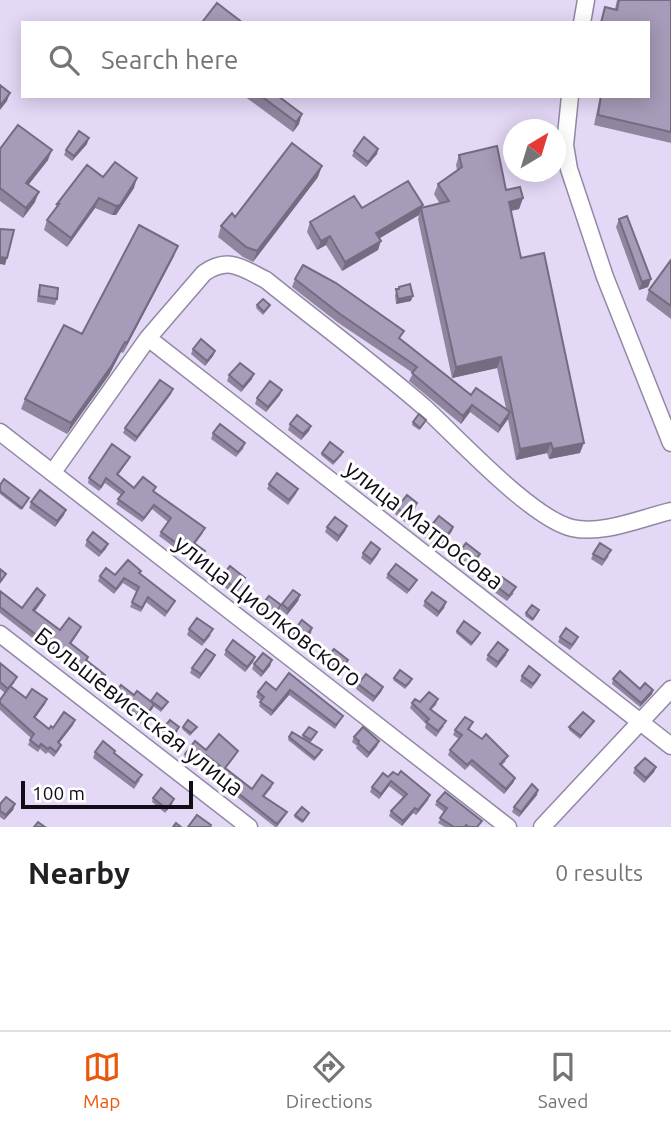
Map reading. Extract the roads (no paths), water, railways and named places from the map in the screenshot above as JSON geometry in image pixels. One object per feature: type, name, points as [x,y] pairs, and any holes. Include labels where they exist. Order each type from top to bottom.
[{"type":"street","points":[[582,21],[586,0]]},
{"type":"street","points":[[570,98],[565,145],[569,169],[605,277],[671,443]]},
{"type":"street","points":[[53,472],[148,338],[204,273],[225,263],[242,267],[266,280],[422,406],[496,474],[552,519],[574,528],[595,530],[671,510]]},
{"type":"street","name":"улица Матросова","points":[[148,338],[671,746]]},
{"type":"street","name":"улица Циолковского","points":[[0,432],[508,827]]},
{"type":"street","name":"Большевистская улица","points":[[0,634],[249,827]]},
{"type":"street","points":[[541,827],[671,689]]}]
